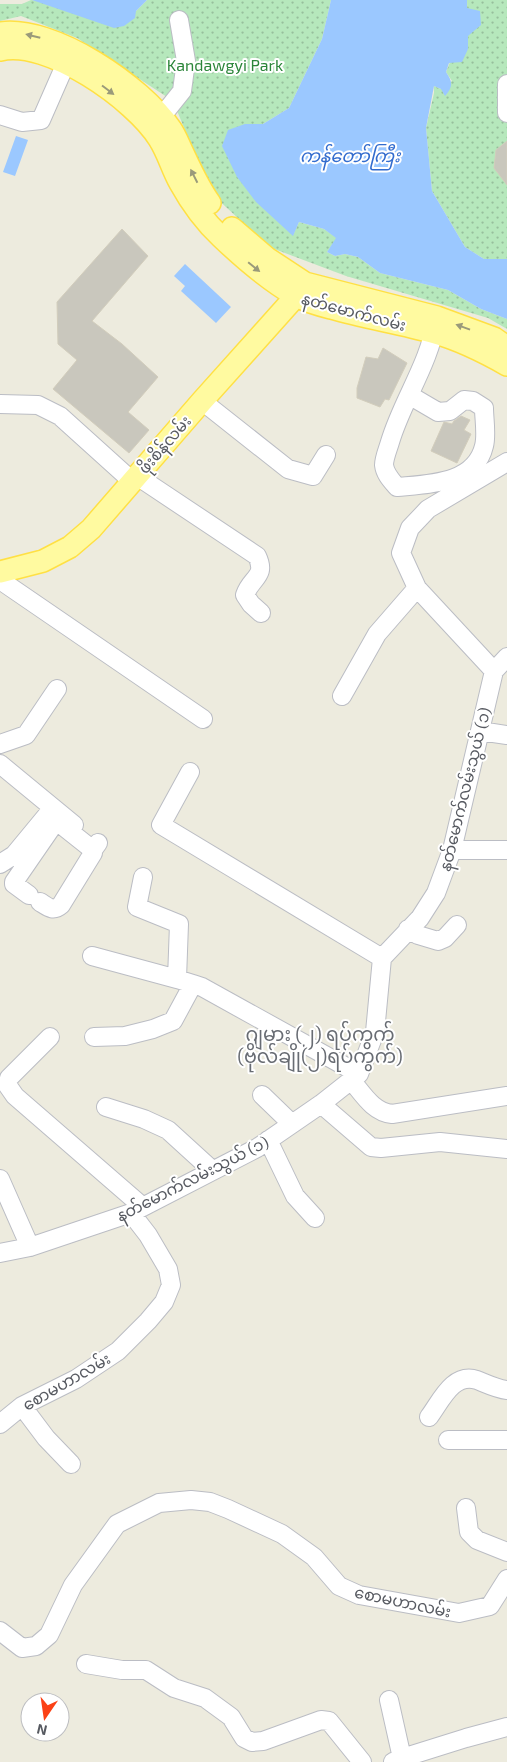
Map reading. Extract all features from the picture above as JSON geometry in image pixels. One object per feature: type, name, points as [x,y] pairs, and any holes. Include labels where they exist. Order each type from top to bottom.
[{"type":"main road","name":"နတ်မောက်လမ်း","points":[[0,33],[23,33],[47,39],[75,51],[128,85],[147,100],[173,131],[205,196],[215,210],[226,232]]},
{"type":"main road","name":"နတ်မောက်လမ်း","points":[[0,50],[19,49],[31,51],[66,63],[106,88],[136,112],[150,126],[159,139],[180,182],[205,219],[226,232],[270,279],[300,289],[312,303],[356,315],[436,325],[494,338],[507,347]]},
{"type":"main road","name":"ဖိုးစိန်လမ်း","points":[[0,572],[34,565],[70,547],[91,529],[300,289]]},
{"type":"main road","name":"နတ်မောက်လမ်း","points":[[436,325],[507,365]]},
{"type":"street","points":[[162,116],[182,91],[186,61],[179,20]]},
{"type":"street","points":[[0,114],[22,122],[41,120],[66,63]]},
{"type":"street","points":[[507,84],[507,113]]},
{"type":"street","points":[[409,395],[438,412],[450,411],[464,400],[472,401],[484,408],[484,445],[476,466],[458,477],[429,484],[398,487],[386,473],[384,462],[393,433],[436,325]]},
{"type":"street","points":[[202,401],[288,469],[313,476],[326,455]]},
{"type":"street","points":[[0,404],[38,405],[60,416],[135,478],[257,556],[261,564],[260,574],[245,595],[261,613]]},
{"type":"street","points":[[507,462],[428,509],[410,528],[401,553],[417,588],[494,671],[507,658]]},
{"type":"street","points":[[0,580],[203,719]]},
{"type":"street","points":[[342,696],[378,634],[417,588]]},
{"type":"street","name":"နတ်မောက်လမ်းသွယ် (၁)","points":[[0,1253],[30,1247],[137,1210],[257,1148],[321,1104],[355,1077],[376,1032],[382,958],[420,918],[436,893],[452,850],[494,671]]},
{"type":"street","points":[[0,744],[26,735],[57,689]]},
{"type":"street","points":[[480,731],[507,736]]},
{"type":"street","points":[[0,764],[97,846]]},
{"type":"street","points":[[190,772],[161,825],[382,958]]},
{"type":"street","points":[[0,864],[14,855],[52,808]]},
{"type":"street","points":[[59,823],[97,846],[57,908],[50,909],[14,884],[54,824],[59,823]]},
{"type":"street","points":[[452,850],[507,850]]},
{"type":"street","points":[[94,1037],[125,1036],[154,1029],[173,1021],[185,982],[179,924],[137,907],[143,877]]},
{"type":"street","points":[[408,929],[418,935],[438,941],[445,938],[457,926]]},
{"type":"street","points":[[92,956],[202,987],[355,1077],[373,1106],[384,1113],[392,1114],[507,1096]]},
{"type":"street","name":"စောမဟာလမ်း","points":[[0,1424],[22,1406],[76,1379],[118,1351],[164,1302],[171,1285],[168,1269],[148,1235],[137,1210],[15,1096],[8,1086],[9,1078],[50,1037]]},
{"type":"street","points":[[262,1095],[292,1124]]},
{"type":"street","points":[[321,1104],[370,1146],[381,1148],[440,1142],[507,1149]]},
{"type":"street","points":[[106,1107],[144,1119],[168,1130],[213,1171]]},
{"type":"street","points":[[268,1140],[295,1196],[315,1218]]},
{"type":"street","points":[[0,1179],[30,1247]]},
{"type":"street","points":[[429,1417],[454,1384],[463,1378],[474,1379],[507,1390]]},
{"type":"street","points":[[22,1406],[46,1438],[71,1464]]},
{"type":"street","points":[[448,1440],[507,1440]]},
{"type":"street","name":"စောမဟာလမ်း","points":[[0,1630],[22,1648],[36,1646],[49,1635],[73,1585],[117,1524],[159,1503],[191,1500],[210,1502],[228,1509],[282,1534],[314,1557],[340,1586],[359,1595],[459,1613],[490,1606],[507,1579]]},
{"type":"street","points":[[466,1508],[468,1532],[478,1540],[507,1552]]},
{"type":"street","points":[[86,1664],[122,1670],[146,1670],[174,1688],[205,1698],[231,1717],[244,1738],[252,1742],[263,1741],[321,1720],[329,1721],[362,1762]]},
{"type":"street","points":[[389,1700],[397,1760],[507,1727]]},
{"type":"green space","name":"Kandawgyi Park","points":[[31,0],[136,11],[147,0],[331,0],[322,39],[289,108],[263,124],[245,124],[293,235],[299,222],[324,229],[337,238],[327,252],[335,256],[345,254],[358,257],[380,273],[448,290],[481,309],[507,319],[507,329],[488,318],[346,276],[269,247],[211,193],[173,101],[77,38],[21,16],[0,21],[0,4],[22,4]]},
{"type":"green space","points":[[467,0],[507,0],[507,259],[484,259],[465,247],[432,191],[426,128],[434,86],[441,89],[452,81],[446,72],[450,62],[468,49]]},
{"type":"water","points":[[32,0],[147,0],[136,11],[135,18],[124,26],[114,28]]},
{"type":"water","name":"ကန်တော်ကြီး","points":[[331,0],[467,0],[467,8],[480,11],[481,25],[468,36],[468,49],[462,62],[449,63],[446,72],[451,82],[450,90],[445,96],[441,89],[434,86],[426,128],[432,191],[465,247],[484,259],[507,259],[507,319],[481,309],[448,290],[380,273],[358,257],[345,254],[335,256],[327,252],[336,238],[324,229],[299,222],[293,236],[256,202],[237,177],[222,146],[228,130],[245,124],[263,124],[289,108],[322,39]]},
{"type":"water","points":[[16,136],[28,140],[15,176],[3,172]]},
{"type":"water","points":[[185,264],[231,307],[216,323],[181,291],[185,286],[174,276]]},
{"type":"building","points":[[507,141],[507,185],[494,168],[496,150]]},
{"type":"building","points":[[122,229],[148,256],[92,321],[122,344],[158,377],[128,412],[149,430],[129,453],[53,389],[77,360],[58,344],[57,302]]},
{"type":"building","points":[[383,348],[407,363],[389,400],[385,399],[380,407],[357,398],[357,388],[366,357],[378,359]]},
{"type":"building","points":[[461,416],[470,420],[464,430],[471,434],[457,463],[431,451],[444,422],[452,424]]},
{"type":"district","name":"ဂျမား (၂) ရပ်ကွက် (ဗိုလ်ချို(၂)ရပ်ကွက်)","points":[[320,1044]]}]
